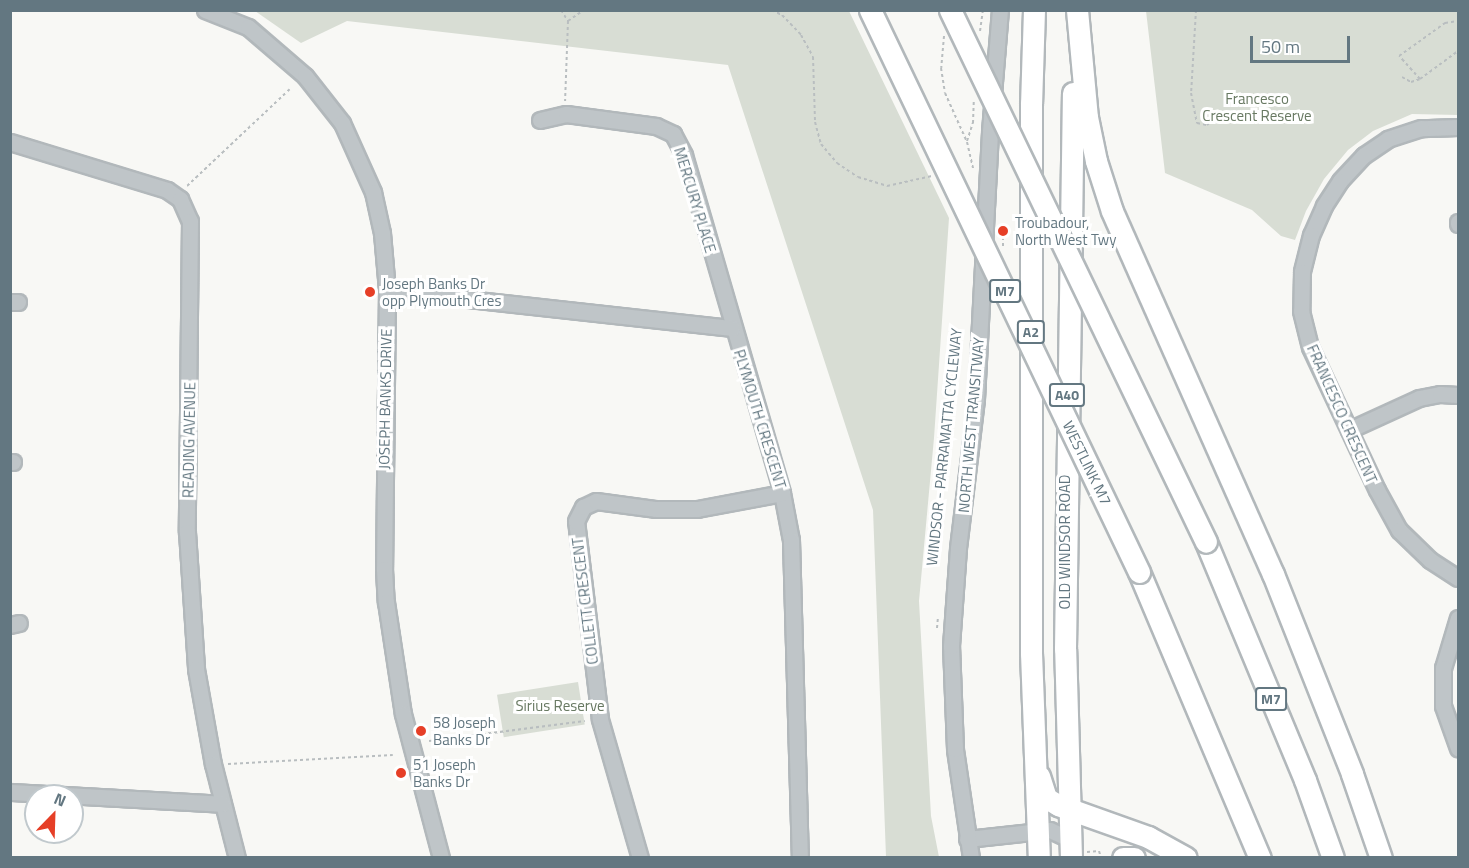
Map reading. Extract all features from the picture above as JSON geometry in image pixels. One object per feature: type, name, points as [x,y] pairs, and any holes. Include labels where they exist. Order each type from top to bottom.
[{"type":"highway","name":"WESTLINK M7","points":[[870,10],[1139,572],[1260,858]]},
{"type":"highway","name":"M7","points":[[950,10],[1206,542],[1305,780],[1333,858]]},
{"type":"highway","name":"A2","points":[[1034,10],[1030,454],[1031,653],[1039,858]]},
{"type":"highway","points":[[1076,10],[1087,117],[1096,161],[1112,211],[1273,574],[1352,774],[1381,858]]},
{"type":"highway","name":"OLD WINDSOR ROAD","points":[[1071,849],[1065,649],[1065,496],[1076,10]]},
{"type":"highway","points":[[1034,752],[1041,790],[1046,798],[1070,811],[1148,837],[1186,858]]},
{"type":"highway","points":[[1123,858],[1134,858]]},
{"type":"street","name":"JOSEPH BANKS DRIVE","points":[[205,10],[248,27],[288,60],[328,103],[342,123],[373,192],[381,233],[387,290],[384,569],[386,602],[403,714],[441,858]]},
{"type":"street","name":"NORTH WEST TRANSITWAY","points":[[970,858],[955,749],[951,646],[958,548],[976,399],[990,130],[1000,10]]},
{"type":"street","name":"MERCURY PLACE","points":[[540,120],[566,114],[656,126],[673,134],[684,155],[732,328]]},
{"type":"street","name":"FRANCESCO CRESCENT","points":[[1458,127],[1421,128],[1388,139],[1364,155],[1340,181],[1311,235],[1302,272],[1301,311],[1310,347],[1377,490],[1399,530],[1430,560],[1458,578]]},
{"type":"street","points":[[10,142],[167,190],[176,196]]},
{"type":"street","name":"READING AVENUE","points":[[176,196],[186,208],[190,221],[187,532],[196,669],[213,764],[237,858]]},
{"type":"street","points":[[387,290],[732,328]]},
{"type":"street","name":"PLYMOUTH CRESCENT","points":[[732,328],[782,494],[791,540],[800,858]]},
{"type":"street","points":[[1349,430],[1419,398],[1440,394],[1458,395]]},
{"type":"street","name":"COLLETT CRESCENT","points":[[640,858],[600,719],[576,521],[583,507],[596,501],[656,509],[697,509],[782,494]]},
{"type":"street","points":[[1458,618],[1443,668],[1443,706],[1458,748]]},
{"type":"street","points":[[10,792],[223,804]]},
{"type":"street","points":[[967,839],[1050,830],[1065,835],[1071,849]]},
{"type":"path","points":[[561,10],[568,21],[566,114]]},
{"type":"path","points":[[568,21],[584,10]]},
{"type":"path","points":[[772,10],[782,15],[801,35],[813,57],[815,122],[821,144],[837,163],[858,177],[887,186],[935,175]]},
{"type":"path","points":[[1196,10],[1191,93],[1197,123],[1207,125],[1210,122]]},
{"type":"path","points":[[1420,79],[1399,56],[1445,23],[1458,21]]},
{"type":"path","points":[[945,31],[941,45],[942,79],[945,93],[967,142],[973,171]]},
{"type":"path","points":[[1402,77],[1411,81],[1420,79],[1458,51]]},
{"type":"path","points":[[176,196],[290,89]]},
{"type":"path","points":[[967,165],[972,165]]},
{"type":"path","points":[[937,633],[938,610]]},
{"type":"path","points":[[429,741],[600,719]]},
{"type":"path","points":[[213,764],[393,755]]},
{"type":"path","points":[[1099,851],[1101,858]]},
{"type":"green space","points":[[255,11],[849,11],[949,218],[934,438],[919,601],[931,816],[939,857],[886,857],[873,510],[728,65],[347,21],[301,43]]},
{"type":"green space","name":"Francesco Crescent Reserve","points":[[1146,11],[1458,11],[1458,115],[1412,114],[1373,131],[1348,150],[1324,179],[1306,211],[1295,240],[1281,236],[1252,210],[1165,173]]},
{"type":"green space","name":"Sirius Reserve","points":[[578,682],[585,724],[504,737],[497,695]]},
{"type":"place","name":"Troubadour, North West Twy","points":[[1003,231]]},
{"type":"place","name":"Joseph Banks Dr opp Plymouth Cres","points":[[370,292]]},
{"type":"place","name":"58 Joseph Banks Dr","points":[[421,731]]},
{"type":"place","name":"51 Joseph Banks Dr","points":[[401,773]]}]
